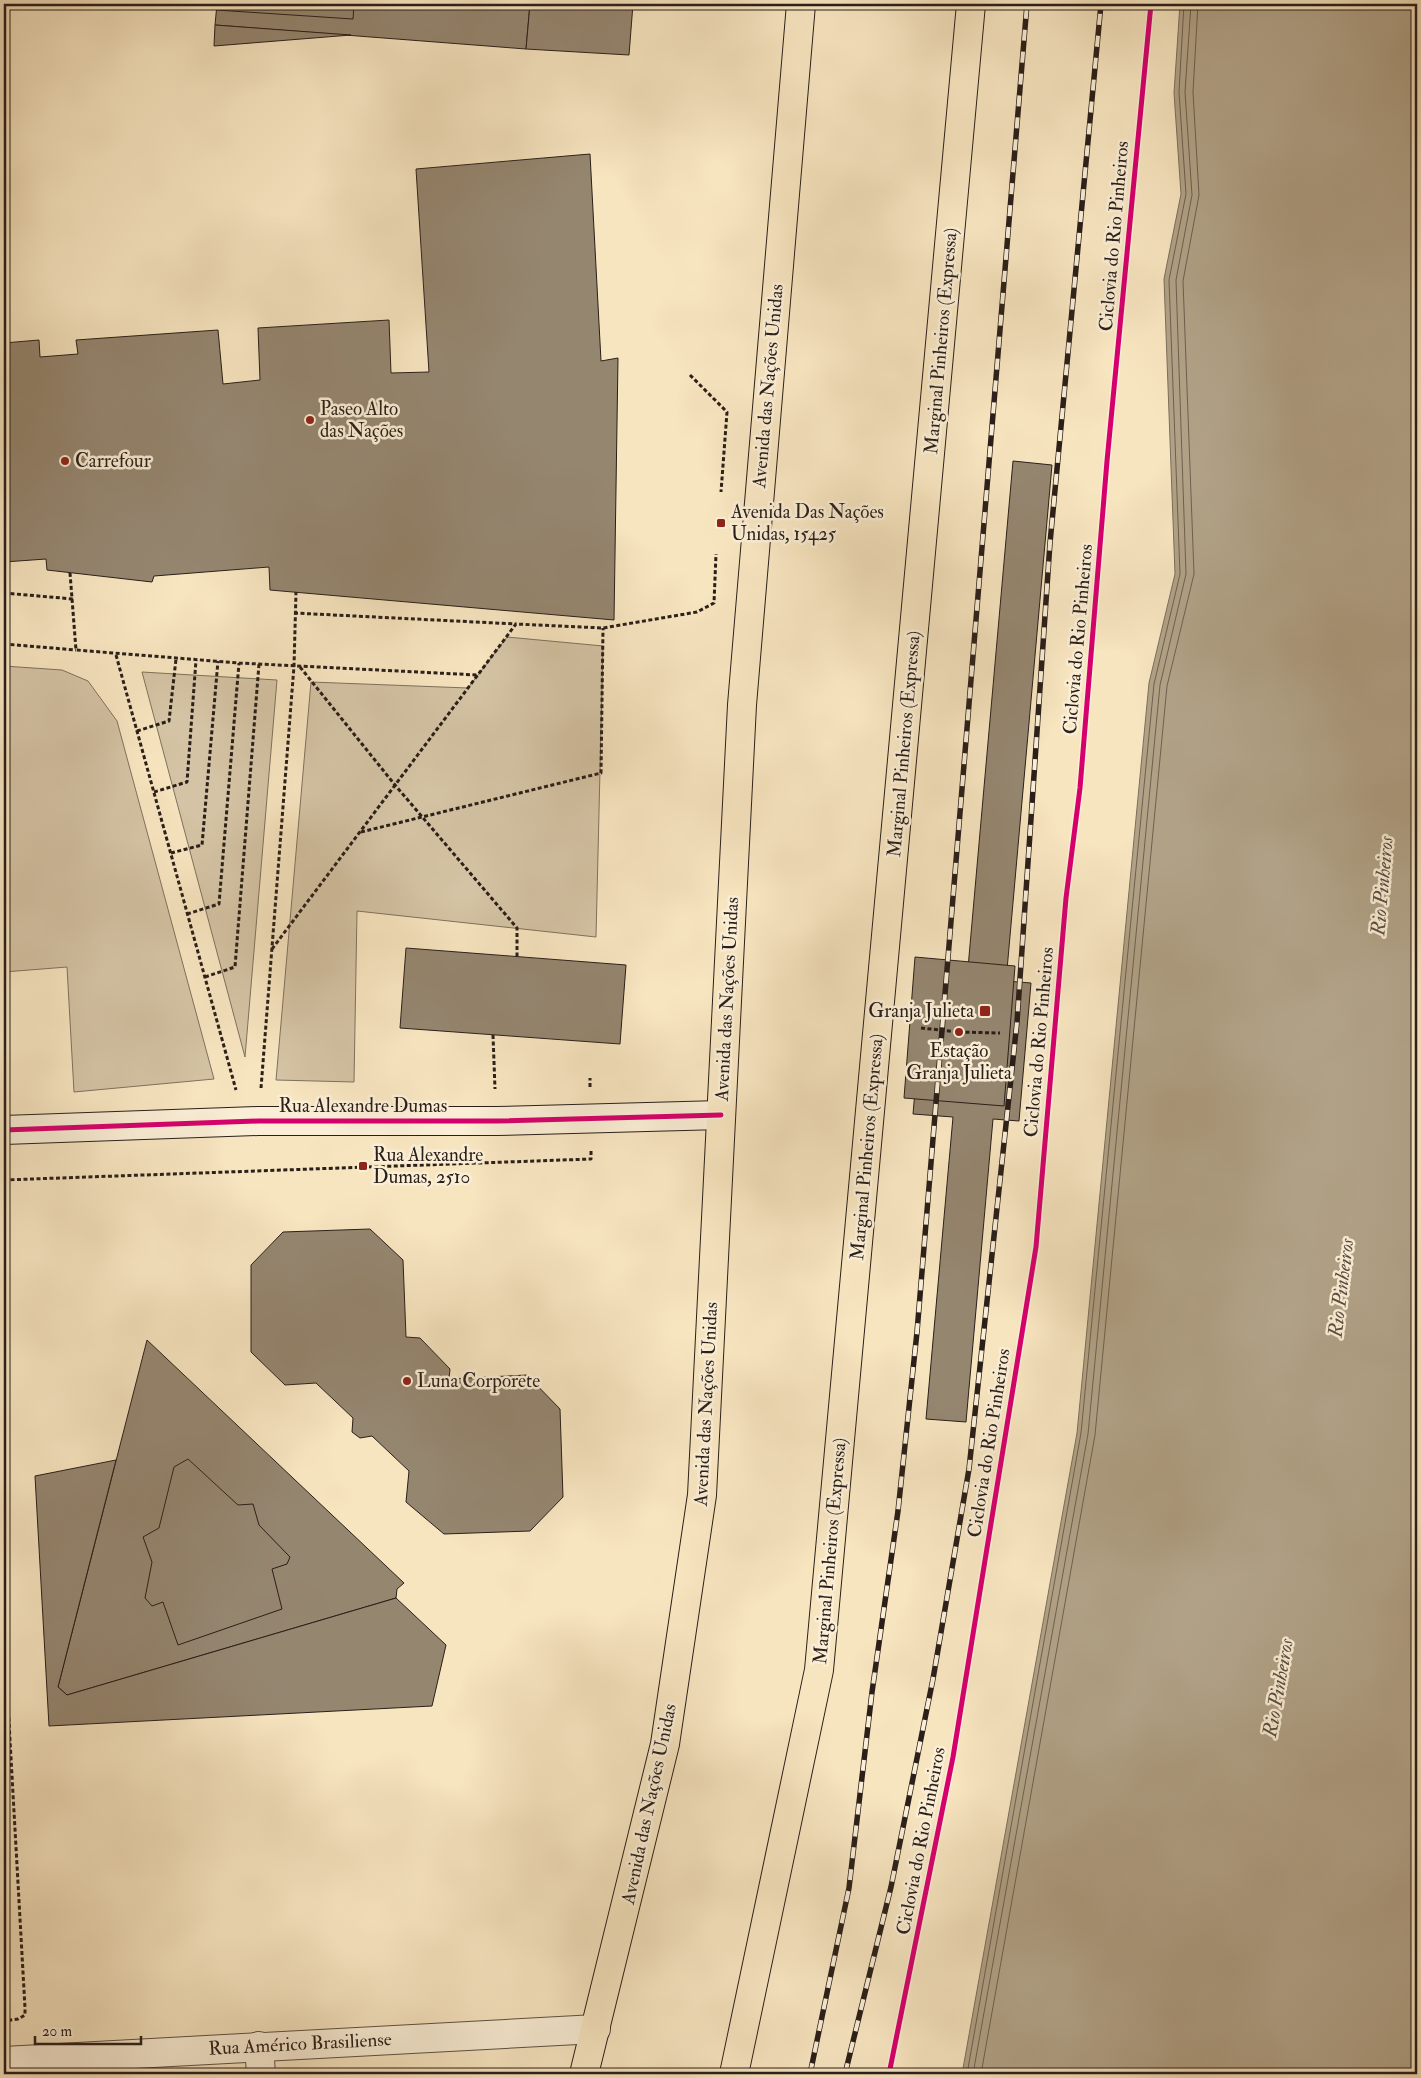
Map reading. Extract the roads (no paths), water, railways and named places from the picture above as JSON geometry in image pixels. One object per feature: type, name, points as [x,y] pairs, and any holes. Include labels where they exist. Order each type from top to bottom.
[{"type":"highway","name":"Avenida das Nações Unidas","points":[[584,2074],[665,1744],[702,1495],[742,705],[801,4]]},
{"type":"highway","name":"Marginal Pinheiros (Expressa)","points":[[734,2074],[819,1670],[971,4]]},
{"type":"street","name":"Rua Alexandre Dumas","points":[[4,1130],[258,1121],[497,1121],[721,1115]]},
{"type":"street","name":"Rua Américo Brasiliense","points":[[4,2061],[596,2028]]},
{"type":"street","points":[[259,2046],[261,2074]]},
{"type":"water","name":"Rio Pinheiros","points":[[1180,4],[1417,4],[1417,2074],[962,2074],[1077,1433],[1149,683],[1175,574],[1164,279],[1181,194],[1174,93]]},
{"type":"railway","points":[[810,2074],[849,1888],[872,1692],[898,1511],[917,1332],[1027,4]]},
{"type":"railway","points":[[845,2074],[891,1887],[933,1679],[969,1469],[1017,1022],[1050,543],[1101,4]]},
{"type":"place","name":"Paseo Alto das Nações","points":[[310,420]]},
{"type":"place","name":"Carrefour","points":[[65,461]]},
{"type":"place","name":"Avenida Das Nações Unidas, 15425","points":[[721,523]]},
{"type":"place","name":"Granja Julieta","points":[[985,1011]]},
{"type":"place","name":"Estação Granja Julieta","points":[[959,1032]]},
{"type":"place","name":"Rua Alexandre Dumas, 2510","points":[[363,1166]]},
{"type":"place","name":"Luna Corporete","points":[[407,1381]]}]
